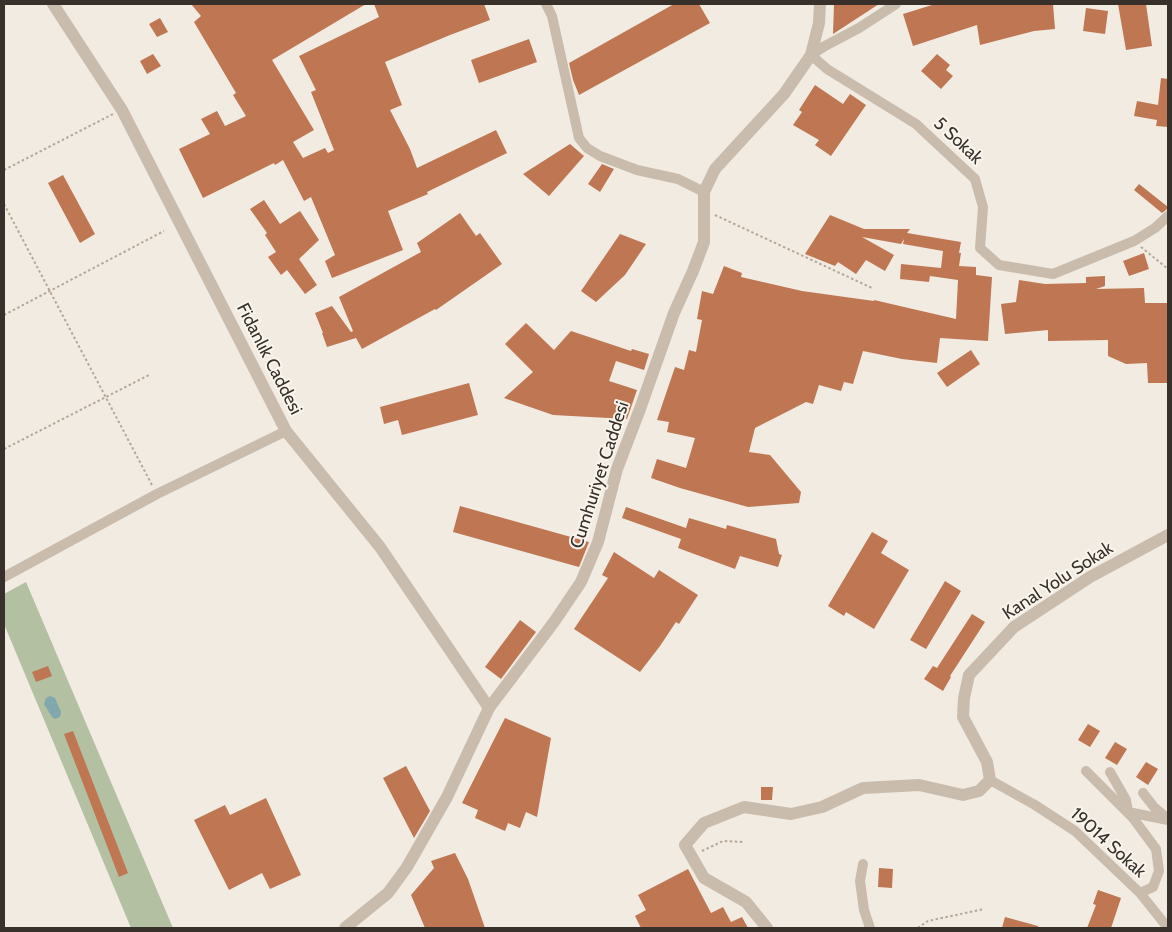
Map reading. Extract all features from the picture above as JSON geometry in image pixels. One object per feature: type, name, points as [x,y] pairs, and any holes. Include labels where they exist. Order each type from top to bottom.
[{"type":"street","name":"Fidanlık Caddesi","points":[[53,4],[122,110],[286,431],[380,547],[488,708]]},
{"type":"street","points":[[546,4],[552,16],[579,138],[587,148],[600,156],[637,170],[678,179],[704,192]]},
{"type":"street","name":"Cumhuriyet Caddesi","points":[[345,928],[388,893],[407,867],[447,796],[488,708],[554,622],[581,582],[598,542],[617,470],[674,313],[704,242],[704,192],[715,169],[784,94],[811,55],[819,23],[820,4]]},
{"type":"street","points":[[811,55],[859,28],[896,4]]},
{"type":"street","name":"5 Sokak","points":[[811,55],[827,69],[916,124],[975,178],[982,207],[980,248],[999,265],[1053,274],[1134,241],[1156,228],[1168,216]]},
{"type":"street","points":[[4,577],[157,494],[286,431]]},
{"type":"street","name":"Kanal Yolu Sokak","points":[[990,780],[987,762],[963,717],[964,698],[969,675],[1014,628],[1090,577],[1168,535]]},
{"type":"street","points":[[1086,771],[1134,818],[1156,849],[1159,871],[1153,886],[1140,893]]},
{"type":"street","points":[[1110,772],[1126,800],[1128,812]]},
{"type":"street","points":[[767,928],[746,902],[704,878],[685,845],[704,823],[744,807],[791,814],[822,807],[863,788],[919,785],[963,795],[979,791],[990,780]]},
{"type":"street","name":"19014 Sokak","points":[[990,780],[1035,805],[1075,831],[1140,893],[1168,928]]},
{"type":"street","points":[[1143,793],[1168,820]]},
{"type":"street","points":[[1128,812],[1168,820]]},
{"type":"street","points":[[863,864],[860,881],[864,910],[870,928]]},
{"type":"path","points":[[4,170],[122,110]]},
{"type":"path","points":[[4,204],[157,494]]},
{"type":"path","points":[[704,210],[872,288]]},
{"type":"path","points":[[4,315],[164,231]]},
{"type":"path","points":[[1134,241],[1168,269]]},
{"type":"path","points":[[4,450],[151,374]]},
{"type":"path","points":[[692,856],[723,841],[743,842]]},
{"type":"path","points":[[918,928],[928,921],[984,909]]},
{"type":"green space","points":[[26,582],[173,928],[131,928],[4,624],[4,594]]},
{"type":"water","points":[[50,696],[55,698],[61,712],[60,717],[55,719],[44,704],[46,698]]},
{"type":"building","points":[[191,4],[366,4],[272,60],[314,130],[293,142],[303,158],[325,148],[328,153],[334,150],[311,92],[316,90],[299,56],[379,17],[374,4],[484,4],[490,20],[385,62],[402,105],[390,110],[410,149],[417,168],[496,130],[507,153],[427,192],[428,194],[388,211],[403,250],[332,278],[325,261],[335,255],[311,197],[304,201],[283,160],[203,198],[179,149],[210,134],[201,119],[217,111],[225,126],[246,116],[233,95],[236,93],[194,22],[201,16]]},
{"type":"building","points":[[674,4],[699,4],[710,23],[579,95],[569,63]]},
{"type":"building","points":[[834,4],[879,4],[833,34]]},
{"type":"building","points":[[935,4],[1053,4],[1055,29],[1034,31],[980,45],[977,25],[913,46],[903,14]]},
{"type":"building","points":[[1118,4],[1146,4],[1152,46],[1126,50]]},
{"type":"building","points":[[1086,8],[1108,11],[1105,34],[1083,31]]},
{"type":"building","points":[[160,18],[168,32],[157,37],[149,24]]},
{"type":"building","points":[[529,39],[537,62],[479,83],[471,60]]},
{"type":"building","points":[[153,54],[161,66],[147,74],[140,61]]},
{"type":"building","points":[[937,54],[950,65],[946,70],[953,76],[941,89],[921,71]]},
{"type":"building","points":[[1161,78],[1168,79],[1168,127],[1156,126],[1157,120],[1134,116],[1137,101],[1158,105]]},
{"type":"building","points":[[815,85],[843,104],[850,94],[866,105],[831,156],[815,145],[819,140],[793,125],[802,112],[799,110]]},
{"type":"building","points":[[570,144],[584,156],[549,196],[523,174]]},
{"type":"building","points":[[602,164],[614,169],[600,192],[588,184]]},
{"type":"building","points":[[63,175],[95,234],[80,243],[48,183]]},
{"type":"building","points":[[1139,184],[1168,207],[1166,210],[1162,213],[1134,190]]},
{"type":"building","points":[[264,200],[280,224],[300,211],[319,240],[299,259],[317,285],[305,294],[287,270],[281,275],[268,257],[276,252],[265,235],[267,233],[250,209]]},
{"type":"building","points":[[460,213],[476,236],[480,233],[502,264],[436,310],[362,349],[356,338],[327,347],[315,313],[332,306],[351,332],[353,331],[339,297],[421,252],[417,243]]},
{"type":"building","points":[[830,215],[864,229],[910,229],[907,233],[961,242],[959,266],[976,267],[976,275],[992,277],[988,341],[940,338],[937,363],[902,359],[863,351],[853,384],[844,382],[841,391],[819,385],[813,404],[806,402],[755,428],[749,452],[770,455],[801,492],[799,503],[748,507],[651,478],[657,459],[686,468],[695,438],[667,432],[669,422],[657,420],[675,367],[684,370],[689,350],[696,352],[702,320],[697,319],[702,291],[713,294],[724,266],[742,273],[741,277],[802,291],[874,300],[956,319],[958,280],[930,276],[929,282],[900,279],[901,264],[941,268],[943,251],[903,244],[904,239],[901,244],[862,237],[894,255],[885,271],[866,260],[856,274],[838,262],[835,266],[805,254]]},
{"type":"building","points":[[620,234],[646,244],[625,275],[596,302],[581,291]]},
{"type":"building","points":[[1144,253],[1149,269],[1129,276],[1123,261]]},
{"type":"building","points":[[1105,276],[1105,286],[1096,289],[1144,288],[1145,303],[1168,303],[1168,383],[1148,383],[1147,363],[1126,364],[1108,356],[1108,340],[1048,341],[1048,330],[1005,334],[1001,304],[1016,302],[1019,280],[1045,284],[1086,283],[1086,277]]},
{"type":"building","points":[[526,323],[554,350],[571,331],[631,351],[632,349],[649,354],[644,370],[616,361],[609,381],[637,390],[627,419],[553,415],[504,398],[533,372],[505,344]]},
{"type":"building","points":[[971,350],[980,364],[947,387],[937,373]]},
{"type":"building","points":[[469,383],[478,415],[402,435],[398,420],[384,424],[380,407]]},
{"type":"building","points":[[460,506],[589,542],[579,567],[453,532]]},
{"type":"building","points":[[626,507],[686,528],[689,518],[726,529],[727,525],[776,539],[779,554],[782,555],[778,567],[740,556],[735,569],[678,548],[681,539],[622,518]]},
{"type":"building","points":[[872,532],[888,541],[881,553],[909,570],[874,629],[846,612],[844,616],[828,606]]},
{"type":"building","points":[[614,552],[654,578],[659,570],[698,595],[679,624],[676,622],[640,672],[574,629],[608,578],[602,575]]},
{"type":"building","points":[[945,581],[961,591],[926,649],[910,640]]},
{"type":"building","points":[[972,614],[985,622],[950,676],[943,691],[924,679],[933,666],[937,668]]},
{"type":"building","points":[[520,620],[536,632],[501,679],[485,667]]},
{"type":"building","points":[[48,666],[52,676],[36,682],[32,672]]},
{"type":"building","points":[[505,718],[551,738],[537,817],[526,812],[520,828],[508,823],[505,831],[475,818],[478,810],[462,803]]},
{"type":"building","points":[[1088,724],[1100,731],[1090,747],[1078,740]]},
{"type":"building","points":[[73,731],[128,873],[119,877],[64,734]]},
{"type":"building","points":[[1115,742],[1127,749],[1117,765],[1105,758]]},
{"type":"building","points":[[1146,762],[1158,769],[1148,785],[1136,777]]},
{"type":"building","points":[[406,766],[430,811],[414,838],[383,778]]},
{"type":"building","points":[[761,787],[773,787],[772,800],[761,800]]},
{"type":"building","points":[[266,798],[301,875],[270,889],[262,873],[229,890],[194,820],[225,805],[230,815]]},
{"type":"building","points":[[455,853],[468,879],[485,928],[425,928],[411,895],[434,868],[431,861]]},
{"type":"building","points":[[879,868],[893,869],[892,888],[878,887]]},
{"type":"building","points":[[688,869],[711,913],[723,907],[731,922],[742,917],[748,928],[641,928],[635,916],[646,910],[638,895]]},
{"type":"building","points":[[1098,890],[1121,898],[1111,928],[1087,928],[1096,905],[1093,904]]},
{"type":"building","points":[[1005,917],[1038,926],[1038,928],[1002,928]]}]
